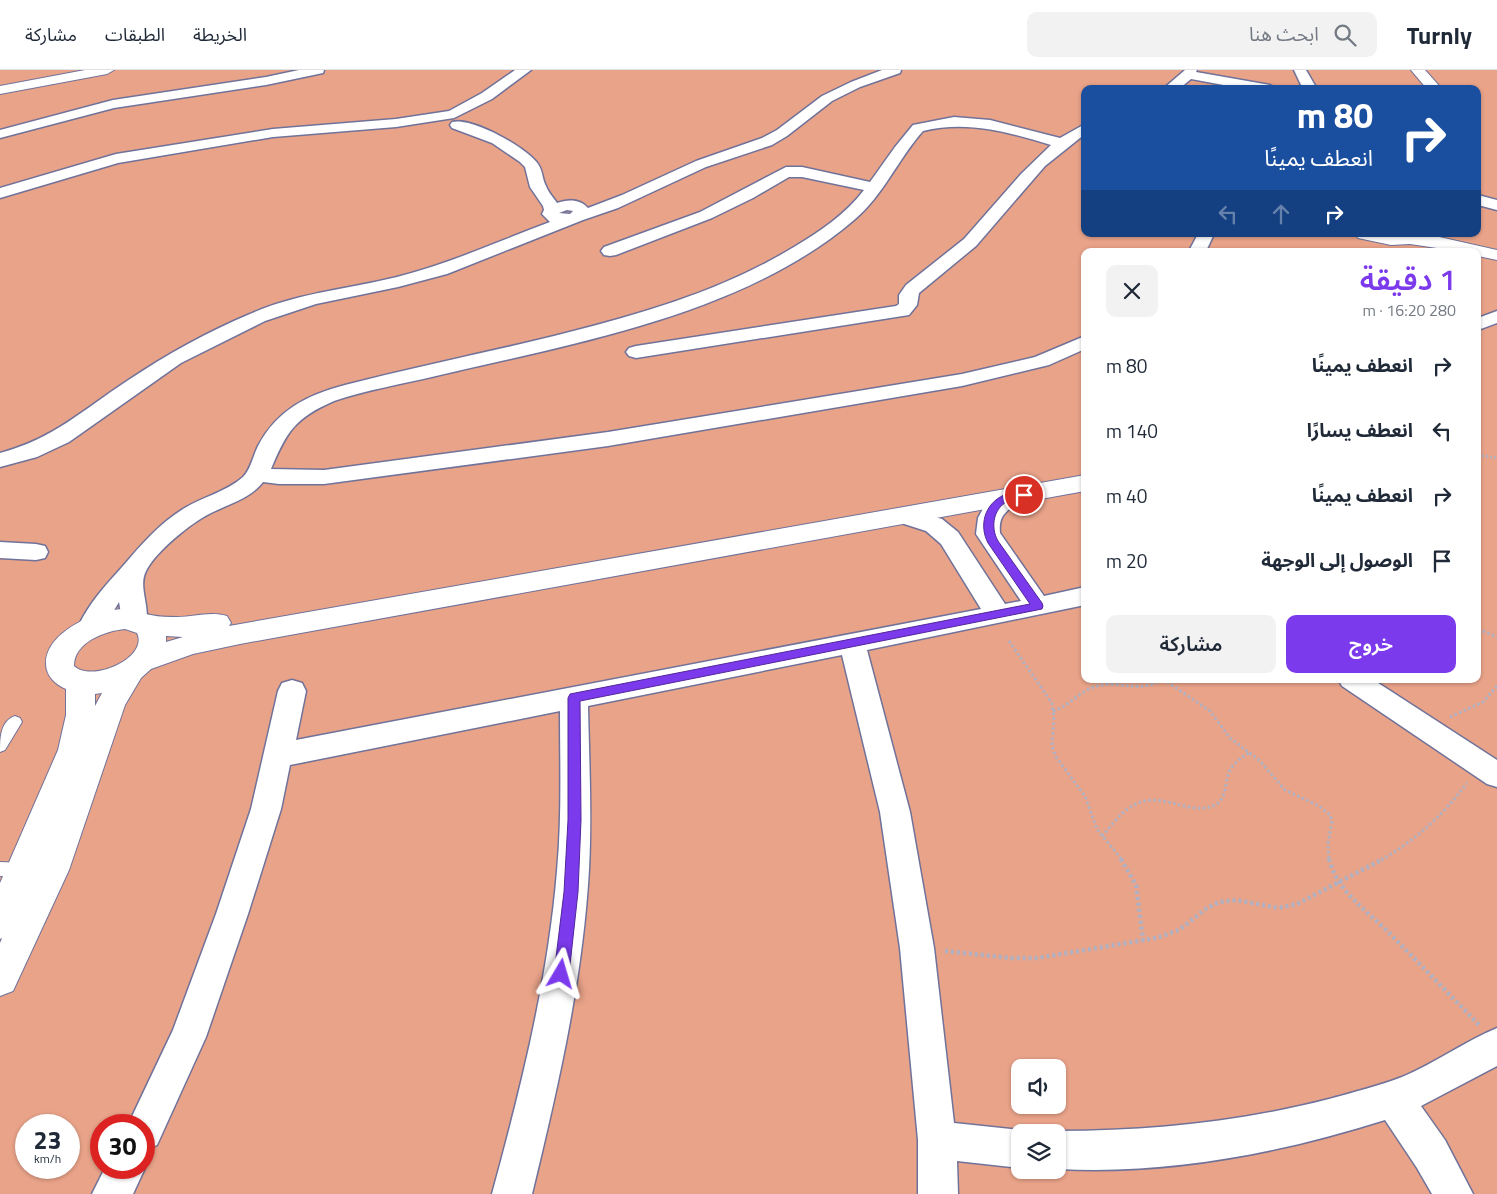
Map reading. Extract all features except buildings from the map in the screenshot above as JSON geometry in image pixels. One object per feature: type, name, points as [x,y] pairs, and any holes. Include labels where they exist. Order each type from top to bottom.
[{"type":"street","points":[[0,86],[81,70]]},
{"type":"street","points":[[0,90],[107,70]]},
{"type":"street","points":[[0,134],[113,104],[266,81],[318,70]]},
{"type":"street","points":[[0,193],[89,167],[119,164],[274,137],[382,125],[451,120],[470,123],[473,117],[525,70]]},
{"type":"street","points":[[451,120],[487,96],[535,70]]},
{"type":"street","points":[[793,106],[822,88],[865,70]]},
{"type":"street","points":[[0,453],[37,441],[58,430],[155,362],[238,319],[297,298],[446,263],[521,233],[560,206],[574,211],[626,200],[700,165],[765,143],[785,131],[828,98],[895,70]]},
{"type":"street","points":[[1300,70],[1308,85]]},
{"type":"street","points":[[1411,71],[1416,85]]},
{"type":"street","points":[[1411,71],[1430,85]]},
{"type":"street","points":[[1175,85],[1190,73],[1250,85]]},
{"type":"street","points":[[473,117],[481,125],[537,154],[546,166],[551,188],[574,211]]},
{"type":"street","points":[[451,120],[505,145],[524,157],[534,170],[538,186],[549,202],[551,212]]},
{"type":"street","points":[[91,627],[104,602],[133,571],[148,550],[172,527],[198,510],[237,492],[258,474],[269,445],[280,427],[291,415],[317,400],[352,388],[622,325],[710,297],[770,268],[811,244],[864,203],[913,133],[918,128],[928,124],[956,121],[988,123],[1061,143]]},
{"type":"street","points":[[636,352],[902,311],[908,305],[908,295],[912,289],[954,257],[976,237],[1034,168],[1061,143],[1081,130]]},
{"type":"street","points":[[0,460],[29,452],[62,437],[174,360],[258,317],[312,299],[398,282],[441,270],[574,211],[632,191],[705,151],[750,132]]},
{"type":"street","points":[[610,251],[706,215],[747,195],[786,172],[802,172],[874,188]]},
{"type":"street","points":[[1481,201],[1497,205]]},
{"type":"street","points":[[1357,239],[1406,237],[1464,248]]},
{"type":"street","points":[[1383,248],[1406,237]]},
{"type":"street","points":[[1453,237],[1497,248]]},
{"type":"street","points":[[1481,252],[1497,256]]},
{"type":"street","points":[[1481,311],[1497,308]]},
{"type":"street","points":[[1481,323],[1497,317]]},
{"type":"street","points":[[258,474],[286,478],[324,477],[608,439],[962,380],[1042,360],[1081,344]]},
{"type":"street","points":[[1081,469],[226,622],[180,627],[114,620],[91,627],[70,642],[59,660],[60,668],[63,675],[70,680],[80,683],[105,681],[136,666],[189,645],[240,634],[1081,484]]},
{"type":"street","points":[[1007,498],[993,510],[987,525],[988,534],[1038,606]]},
{"type":"street","points":[[903,516],[934,525],[950,538],[998,614]]},
{"type":"street","points":[[0,550],[36,552]]},
{"type":"street","points":[[0,979],[52,870],[111,703],[152,646],[154,637],[151,630],[141,622],[131,596],[133,571]]},
{"type":"street","points":[[279,755],[1081,597]]},
{"type":"street","points":[[852,643],[895,812],[916,948],[937,1140],[938,1194]]},
{"type":"street","points":[[0,923],[11,870],[73,750],[78,732],[82,698],[80,683]]},
{"type":"street","points":[[1358,683],[1487,769]]},
{"type":"street","points":[[152,1114],[188,1038],[232,914],[263,819],[279,755],[292,690]]},
{"type":"street","points":[[512,1194],[543,1065],[558,992],[571,892],[574,820],[574,698]]},
{"type":"street","points":[[1066,1150],[1106,1151],[1208,1143],[1304,1124],[1393,1098],[1449,1074],[1490,1038]]},
{"type":"street","points":[[1393,1098],[1430,1154],[1453,1194]]},
{"type":"street","points":[[937,1140],[1011,1148]]},
{"type":"street","points":[[112,1194],[120,1179]]},
{"type":"lane","points":[[0,746],[15,722]]},
{"type":"path","points":[[1481,456],[1497,458]]},
{"type":"path","points":[[1481,630],[1497,637]]},
{"type":"path","points":[[1009,641],[1049,697],[1053,711],[1052,741],[1056,757],[1085,796],[1092,820],[1102,836],[1119,856],[1136,885],[1143,940]]},
{"type":"path","points":[[1053,711],[1070,706],[1082,694],[1098,686],[1116,685],[1141,688],[1157,683]]},
{"type":"path","points":[[1168,683],[1210,711],[1230,738],[1260,761],[1278,784],[1286,790],[1319,806],[1330,815],[1332,821],[1327,838],[1327,852],[1331,867],[1339,883],[1350,898],[1389,932],[1490,1038]]},
{"type":"path","points":[[1422,727],[1473,708],[1485,701],[1497,686]]},
{"type":"path","points":[[1102,836],[1126,811],[1143,800],[1165,799],[1205,808],[1215,805],[1222,800],[1225,794],[1229,773],[1236,762],[1250,752]]},
{"type":"path","points":[[916,948],[1028,958],[1051,957],[1174,933],[1218,902],[1240,900],[1264,906],[1286,907],[1388,858],[1417,838],[1442,816],[1456,799],[1487,769]]},
{"type":"shaded area","points":[[0,70],[1497,70],[1497,1194],[0,1194]]},
{"type":"route","points":[[561,974],[571,892],[574,820],[574,698],[1038,606],[988,534],[987,525],[989,517],[999,503],[1007,498],[1024,495]]}]
